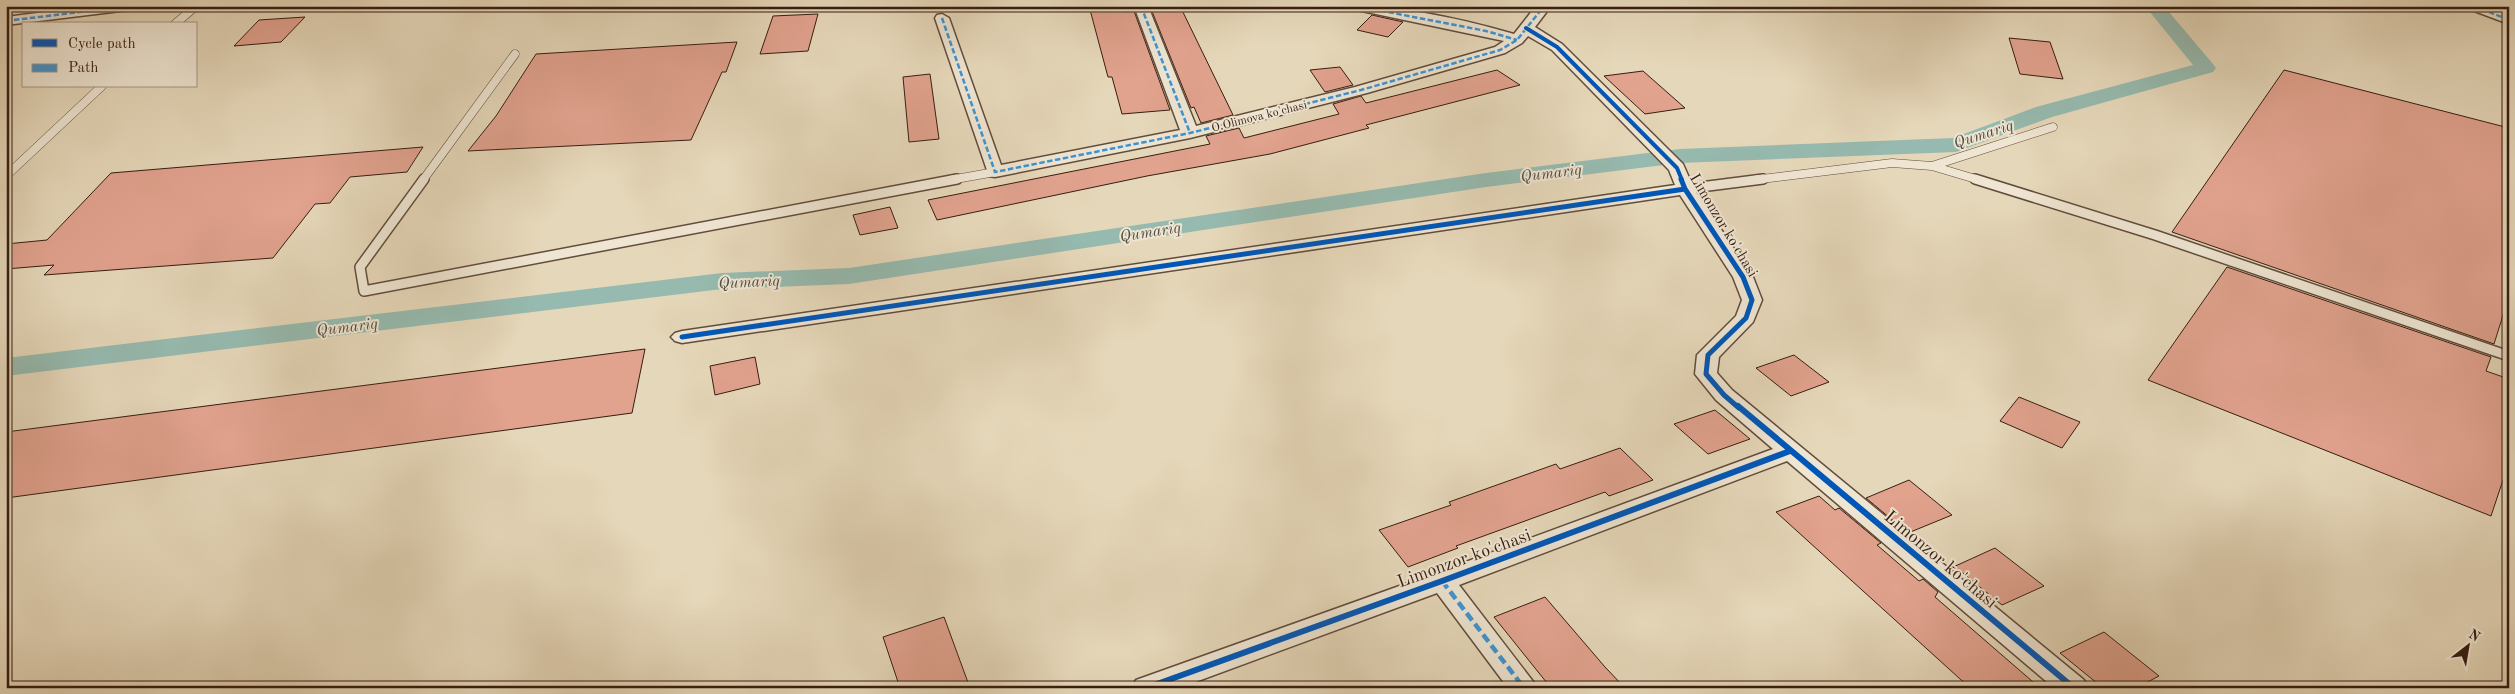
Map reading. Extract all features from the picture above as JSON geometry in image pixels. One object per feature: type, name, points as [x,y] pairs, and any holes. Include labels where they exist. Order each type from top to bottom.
[{"type":"street","points":[[6,21],[129,6]]},
{"type":"street","points":[[1141,6],[1190,133]]},
{"type":"street","name":"Limonzor ko'chasi","points":[[1357,6],[1486,31],[1522,34],[1556,47],[1657,146],[1676,168],[1685,190],[1743,277],[1752,300],[1746,318],[1708,355],[1706,374],[1724,396],[2074,688]]},
{"type":"street","points":[[1522,34],[1544,6]]},
{"type":"street","points":[[2474,6],[2509,20]]},
{"type":"street","points":[[942,18],[995,172]]},
{"type":"street","name":"O.Olimova ko'chasi","points":[[995,172],[1190,133],[1361,90],[1500,50],[1522,34]]},
{"type":"street","points":[[682,338],[1685,190]]},
{"type":"street","name":"Limonzor ko'chasi","points":[[1146,688],[1442,582],[1790,451]]},
{"type":"street","points":[[1442,582],[1524,688]]},
{"type":"lane","points":[[177,22],[196,6]]},
{"type":"lane","points":[[515,54],[360,267],[364,291],[995,172]]},
{"type":"lane","points":[[6,176],[100,88]]},
{"type":"lane","points":[[1932,166],[2053,127]]},
{"type":"lane","points":[[1685,190],[1892,163],[1932,166],[2155,235],[2509,356]]},
{"type":"building","points":[[1089,6],[1124,6],[1126,12],[1134,11],[1170,110],[1122,114],[1112,77],[1108,77]]},
{"type":"building","points":[[1158,6],[1180,6],[1233,115],[1201,123],[1194,107],[1191,108],[1151,9],[1158,9]]},
{"type":"building","points":[[818,14],[808,51],[760,54],[773,16]]},
{"type":"building","points":[[1372,15],[1403,22],[1388,37],[1357,30]]},
{"type":"building","points":[[305,17],[281,42],[234,46],[259,20]]},
{"type":"building","points":[[2009,38],[2050,42],[2063,79],[2020,74]]},
{"type":"building","points":[[737,42],[726,72],[722,72],[691,140],[468,151],[496,116],[536,54]]},
{"type":"building","points":[[1340,67],[1353,85],[1325,92],[1310,70]]},
{"type":"building","points":[[1497,70],[1520,85],[1366,125],[1369,128],[1270,154],[1147,176],[937,220],[928,200],[1210,144],[1206,136],[1239,128],[1244,138],[1339,114],[1333,104],[1361,96],[1366,103]]},
{"type":"building","points":[[2284,70],[2509,128],[2509,296],[2494,344],[2172,232]]},
{"type":"building","points":[[1643,71],[1685,108],[1645,114],[1604,76]]},
{"type":"building","points":[[930,74],[939,139],[909,142],[903,77]]},
{"type":"building","points":[[423,147],[407,172],[350,177],[330,203],[315,204],[273,258],[44,275],[54,265],[6,269],[6,244],[47,240],[111,173]]},
{"type":"building","points":[[890,207],[898,228],[860,235],[853,215]]},
{"type":"building","points":[[2227,267],[2491,357],[2486,371],[2509,379],[2509,462],[2491,516],[2148,380]]},
{"type":"building","points":[[645,349],[632,413],[6,498],[6,432]]},
{"type":"building","points":[[1794,355],[1829,382],[1791,396],[1756,368]]},
{"type":"building","points":[[755,357],[760,384],[715,395],[710,366]]},
{"type":"building","points":[[2019,397],[2080,422],[2062,448],[2000,421]]},
{"type":"building","points":[[1715,410],[1750,439],[1708,454],[1674,424]]},
{"type":"building","points":[[1620,448],[1653,480],[1609,496],[1605,492],[1456,546],[1458,548],[1408,567],[1379,530],[1451,505],[1449,502],[1556,464],[1560,469]]},
{"type":"building","points":[[1909,480],[1952,515],[1908,533],[1866,498]]},
{"type":"building","points":[[1819,496],[1835,510],[1839,508],[1881,543],[1877,545],[1919,581],[1923,579],[1938,592],[1935,597],[2040,688],[1970,688],[1776,512]]},
{"type":"building","points":[[1995,548],[2044,586],[2002,605],[1958,569],[1956,572],[1951,568]]},
{"type":"building","points":[[1545,597],[1625,688],[1551,688],[1494,617]]},
{"type":"building","points":[[944,617],[970,688],[900,688],[883,637]]},
{"type":"building","points":[[2104,632],[2159,676],[2136,688],[2103,688],[2060,653]]},
{"type":"waterway","name":"Qumariq","points":[[6,367],[722,281],[849,276],[1486,180],[1680,156],[1956,145],[2044,112],[2206,68],[2154,6]]},
{"type":"waterway","name":"Qumariq","points":[[2493,6],[2509,15]]},
{"type":"marked path","points":[[6,21],[129,6]]},
{"type":"marked path","points":[[1141,6],[1190,133]]},
{"type":"marked path","points":[[1357,6],[1486,31],[1517,40]]},
{"type":"marked path","points":[[942,18],[995,172],[1190,133],[1361,90],[1500,50],[1517,40],[1544,6]]},
{"type":"marked path","points":[[2474,6],[2509,20]]},
{"type":"marked path","points":[[1442,581],[1524,688]]},
{"type":"cycle path","points":[[1526,28],[1557,47],[1677,168],[1685,189],[1743,277],[1752,300],[1746,318],[1708,355],[1706,374],[1724,395],[2074,688]]},
{"type":"cycle path","points":[[682,337],[1685,189]]},
{"type":"cycle path","points":[[1146,688],[1442,581],[1790,451]]}]
